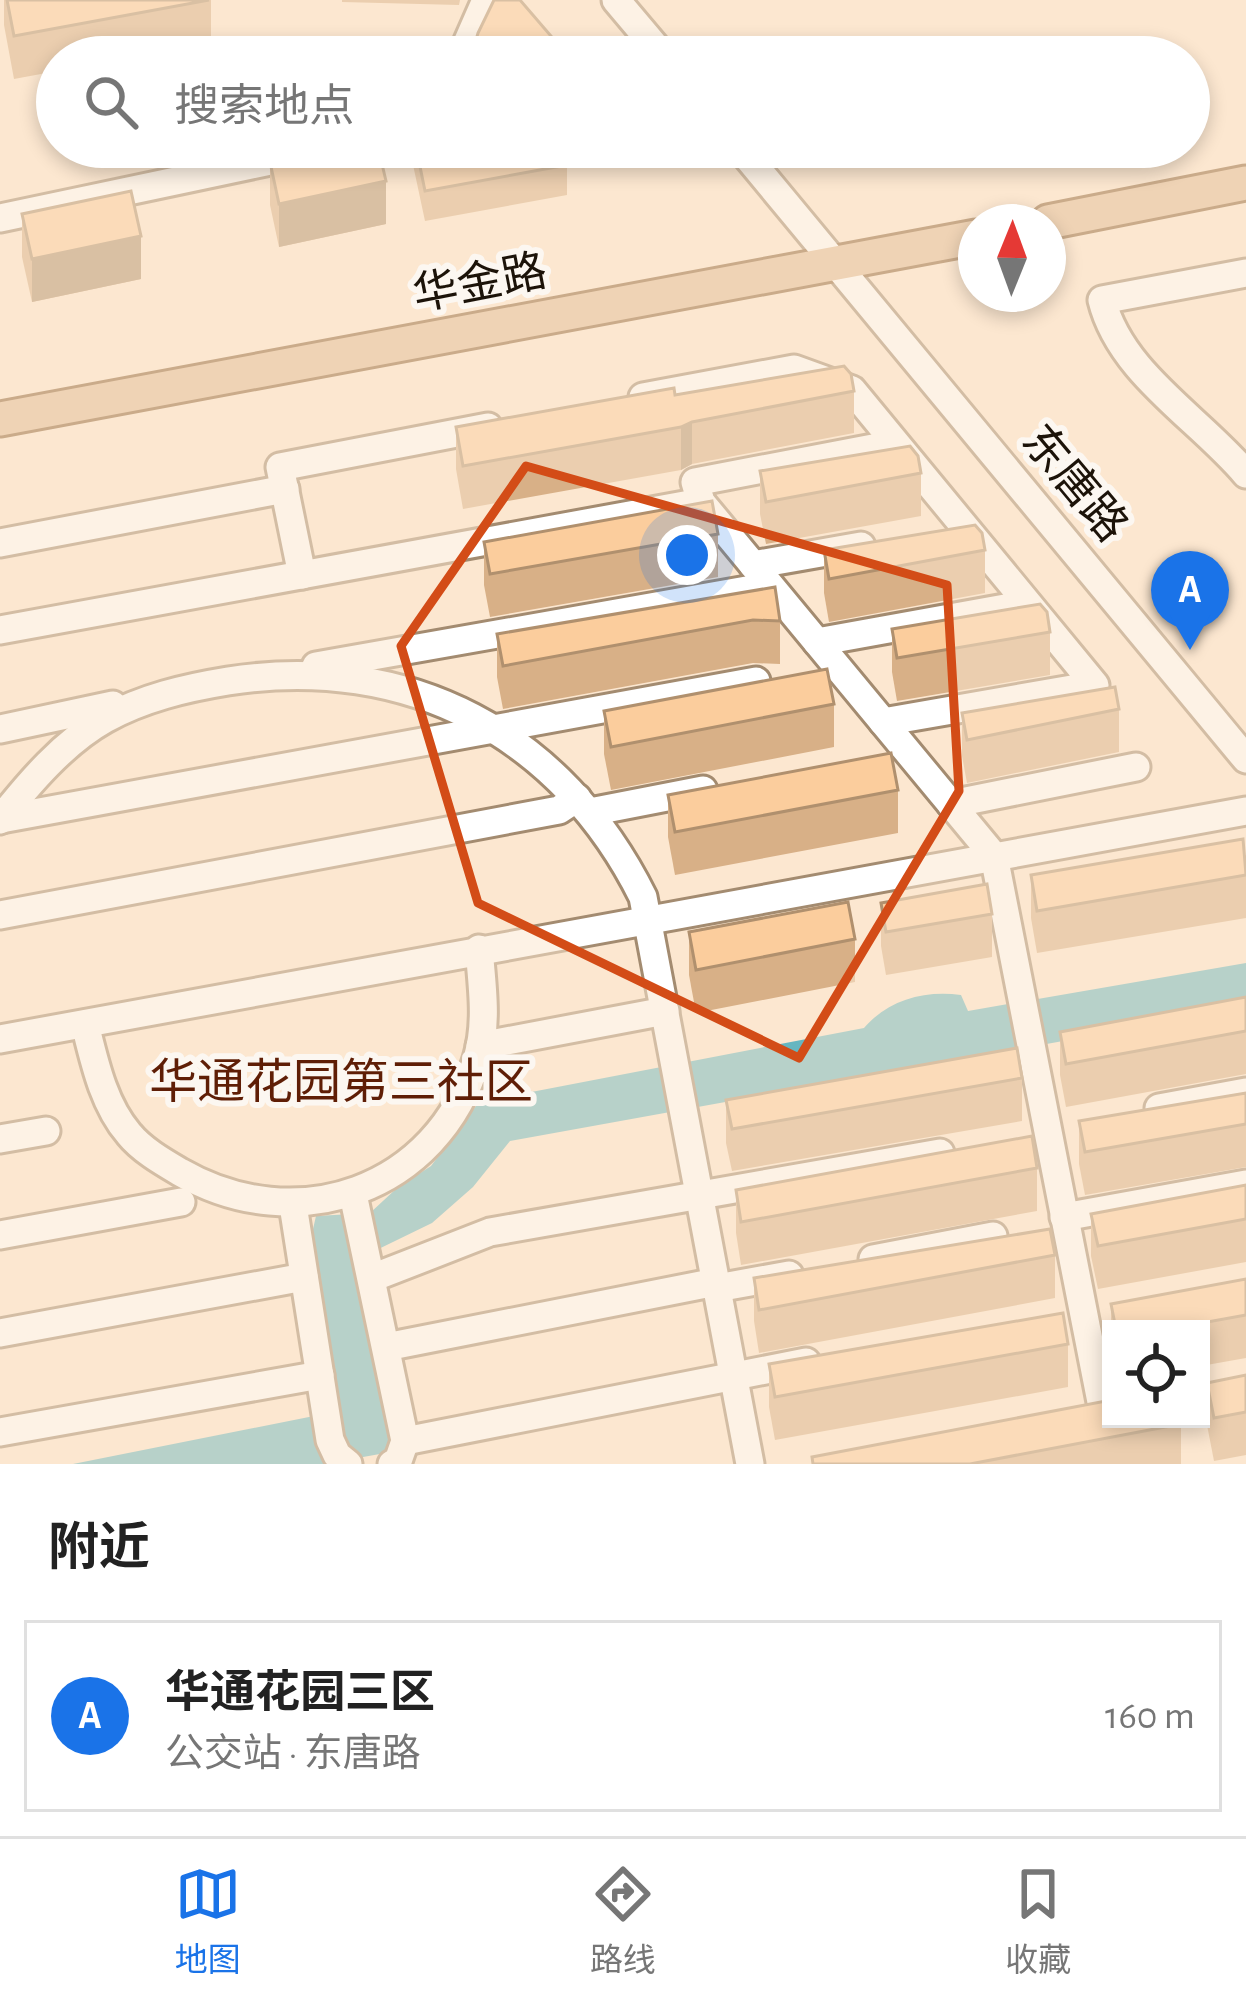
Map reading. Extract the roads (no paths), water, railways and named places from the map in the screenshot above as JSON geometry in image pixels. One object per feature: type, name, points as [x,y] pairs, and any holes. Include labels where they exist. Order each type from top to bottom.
[{"type":"main road","points":[[1066,218],[1246,183]]},
{"type":"main road","name":"华金路","points":[[0,419],[958,239]]},
{"type":"street","points":[[470,36],[486,0]]},
{"type":"street","points":[[616,0],[646,36]]},
{"type":"street","points":[[0,218],[237,168]]},
{"type":"street","name":"东唐路","points":[[757,168],[1246,759]]},
{"type":"street","points":[[1246,273],[1102,300],[1108,325],[1121,348],[1246,474]]},
{"type":"street","points":[[607,404],[794,369],[852,390],[951,529],[1027,604],[1095,685],[883,722]]},
{"type":"street","points":[[302,574],[280,467],[514,422]]},
{"type":"street","points":[[894,444],[695,482],[700,502],[883,722],[896,753],[951,804],[994,856],[1049,1131],[1097,1408]]},
{"type":"street","points":[[0,543],[285,489]]},
{"type":"street","points":[[0,630],[700,502]]},
{"type":"street","points":[[0,729],[109,717],[170,692],[396,652],[761,575],[892,540]]},
{"type":"street","points":[[817,642],[1027,604]]},
{"type":"street","points":[[396,652],[406,692]]},
{"type":"street","points":[[270,674],[326,674],[406,692],[497,728],[552,770],[625,860],[643,897],[750,1464]]},
{"type":"street","points":[[1,820],[756,681]]},
{"type":"street","points":[[1,820],[83,722]]},
{"type":"street","points":[[951,804],[1136,767]]},
{"type":"street","points":[[0,915],[583,805],[726,786]]},
{"type":"street","points":[[0,1039],[1246,812]]},
{"type":"street","points":[[85,1024],[108,1100],[129,1134],[163,1162],[202,1185],[253,1201],[292,1205],[355,1202],[431,1139],[458,1102],[484,1021],[479,949]]},
{"type":"street","points":[[479,1046],[665,1011]]},
{"type":"street","points":[[1136,1112],[1246,1092]]},
{"type":"street","points":[[0,1138],[46,1131]]},
{"type":"street","points":[[370,1268],[490,1232],[957,1150]]},
{"type":"street","points":[[1064,1217],[1246,1184]]},
{"type":"street","points":[[0,1235],[181,1202]]},
{"type":"street","points":[[355,1202],[386,1347],[399,1452],[826,1358]]},
{"type":"street","points":[[292,1205],[330,1440],[348,1464]]},
{"type":"street","points":[[855,1262],[993,1236]]},
{"type":"street","points":[[386,1347],[809,1270]]},
{"type":"street","points":[[0,1333],[304,1277]]},
{"type":"street","points":[[0,1432],[320,1375]]},
{"type":"water","points":[[1246,963],[1246,1008],[510,1141],[473,1187],[432,1223],[358,1259],[391,1452],[324,1464],[73,1464],[339,1411],[308,1251],[316,1216],[370,1213],[431,1166],[479,1102],[864,1028],[884,1010],[920,996],[961,995],[968,1011]]},
{"type":"place","name":"华通花园三区","points":[[1190,650]]},
{"type":"district","name":"华通花园第三社区","points":[[341,1084]]}]
